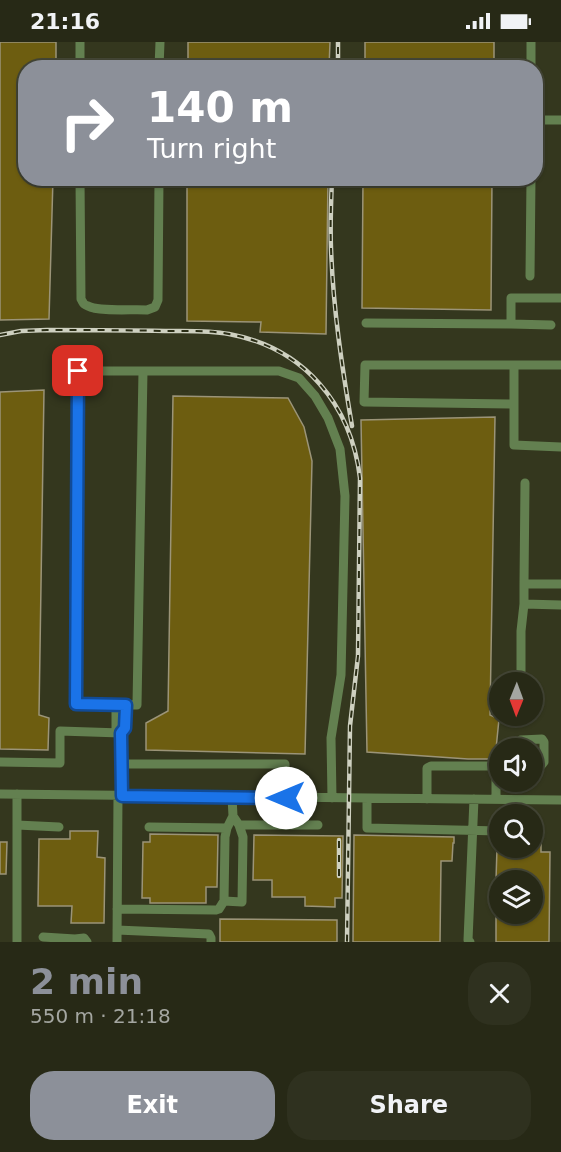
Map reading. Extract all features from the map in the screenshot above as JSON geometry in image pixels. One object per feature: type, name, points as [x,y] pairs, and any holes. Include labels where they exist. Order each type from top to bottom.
[{"type":"street","points":[[80,42],[80,60]]},
{"type":"street","points":[[159,60],[160,42]]},
{"type":"street","points":[[531,42],[531,60]]},
{"type":"street","points":[[543,120],[561,120]]},
{"type":"street","points":[[80,186],[82,303],[94,309],[147,310],[154,307],[158,300],[159,186]]},
{"type":"street","points":[[530,276],[531,186]]},
{"type":"street","points":[[511,324],[511,298],[561,298]]},
{"type":"street","points":[[366,323],[551,325]]},
{"type":"street","points":[[514,404],[364,402],[365,365],[561,365]]},
{"type":"street","points":[[514,365],[514,445],[561,447]]},
{"type":"street","points":[[143,371],[137,705],[76,704],[78,371],[143,371],[279,371],[298,378],[315,396],[328,417],[340,449],[345,496],[341,675],[331,738],[332,798]]},
{"type":"street","points":[[521,672],[525,483]]},
{"type":"street","points":[[524,584],[561,584]]},
{"type":"street","points":[[524,604],[561,604]]},
{"type":"street","points":[[117,942],[121,733],[116,728],[121,705]]},
{"type":"street","points":[[0,762],[60,762],[60,731],[121,733]]},
{"type":"street","points":[[543,740],[543,763]]},
{"type":"street","points":[[121,764],[285,764],[286,798]]},
{"type":"street","points":[[427,799],[427,768],[431,766],[489,766]]},
{"type":"street","points":[[496,792],[496,800]]},
{"type":"street","points":[[0,794],[561,800]]},
{"type":"street","points":[[17,794],[17,942]]},
{"type":"street","points":[[117,909],[219,909],[224,901],[225,837],[233,816],[232,797]]},
{"type":"street","points":[[367,798],[367,828],[489,831]]},
{"type":"street","points":[[470,942],[468,940],[474,799]]},
{"type":"street","points":[[224,901],[242,902],[243,837],[233,816]]},
{"type":"street","points":[[17,825],[59,827]]},
{"type":"street","points":[[239,825],[318,825]]},
{"type":"street","points":[[149,827],[227,828]]},
{"type":"street","points":[[117,930],[208,934],[211,942]]},
{"type":"street","points":[[43,937],[84,938],[87,942]]},
{"type":"building","points":[[0,42],[56,42],[56,60],[18,60],[18,186],[53,186],[49,319],[0,320]]},
{"type":"building","points":[[188,42],[330,42],[329,60],[188,60]]},
{"type":"building","points":[[365,42],[494,42],[494,60],[365,60]]},
{"type":"building","points":[[187,186],[328,186],[326,334],[260,332],[261,322],[187,321]]},
{"type":"building","points":[[363,186],[492,186],[491,310],[362,308]]},
{"type":"building","points":[[44,390],[39,715],[49,718],[48,750],[0,749],[0,392]]},
{"type":"building","points":[[173,396],[288,398],[304,427],[312,461],[305,754],[146,750],[146,723],[168,711]]},
{"type":"building","points":[[495,417],[489,726],[498,726],[497,738],[489,738],[489,759],[367,752],[361,420]]},
{"type":"building","points":[[70,831],[98,831],[97,857],[105,858],[104,923],[71,923],[72,906],[38,906],[39,839],[70,839]]},
{"type":"building","points":[[150,834],[218,835],[217,887],[206,887],[206,903],[150,903],[150,898],[142,898],[143,842],[150,842]]},
{"type":"building","points":[[254,835],[343,836],[342,898],[335,898],[335,907],[305,906],[305,897],[272,897],[272,880],[253,880]]},
{"type":"building","points":[[354,835],[454,837],[452,861],[441,861],[440,942],[353,942]]},
{"type":"building","points":[[0,842],[7,842],[6,874],[0,874]]},
{"type":"building","points":[[543,852],[550,852],[549,942],[496,942],[496,924],[543,924],[543,870],[496,870],[497,858],[543,858]]},
{"type":"building","points":[[220,919],[337,920],[337,942],[220,942]]},
{"type":"railway","points":[[338,42],[338,60]]},
{"type":"railway","points":[[332,186],[331,239],[334,293],[341,360],[352,426]]},
{"type":"railway","points":[[0,335],[47,330],[197,331],[229,334],[256,341],[280,352],[301,366],[334,404],[346,426],[355,451],[360,478],[358,656],[350,726],[347,942]]},
{"type":"railway","points":[[339,840],[339,876]]},
{"type":"route","points":[[78,371],[76,704],[126,705],[125,728],[121,733],[122,796],[286,798]]}]
